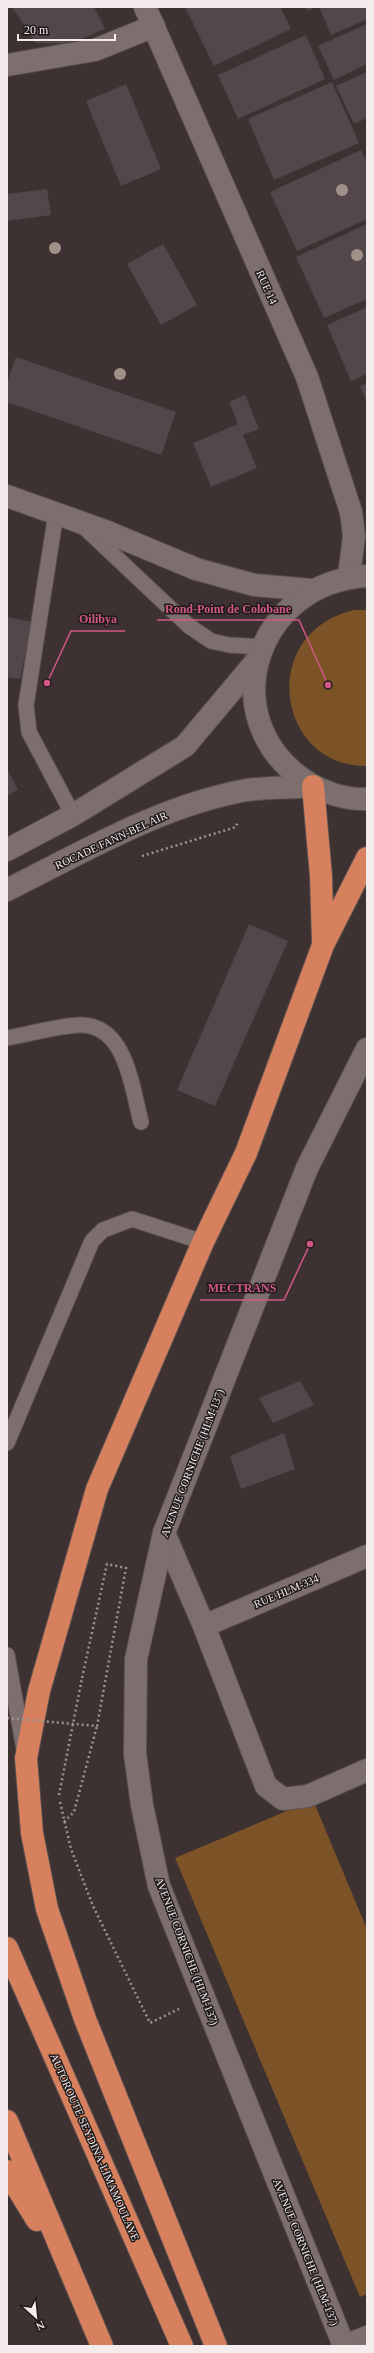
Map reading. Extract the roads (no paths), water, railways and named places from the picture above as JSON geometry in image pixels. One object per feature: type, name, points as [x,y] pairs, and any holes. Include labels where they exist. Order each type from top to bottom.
[{"type":"highway","points":[[313,786],[321,876],[323,945]]},
{"type":"highway","points":[[216,2346],[85,2018],[47,1909],[32,1833],[26,1758],[39,1691],[97,1489],[203,1242],[246,1153],[323,945],[367,858]]},
{"type":"highway","name":"AUTOROUTE SEYDINA-LIMAMOULAYE","points":[[7,1948],[182,2346]]},
{"type":"highway","points":[[7,2121],[102,2346]]},
{"type":"highway","points":[[7,2171],[75,2283]]},
{"type":"street","points":[[7,65],[95,50],[149,16]]},
{"type":"street","name":"RUE 14","points":[[149,16],[307,377],[351,512],[358,576]]},
{"type":"street","points":[[7,496],[78,521],[196,569],[254,585],[312,590]]},
{"type":"street","points":[[7,850],[73,815],[185,746],[260,653],[275,624],[285,611],[312,590],[335,580],[358,576]]},
{"type":"street","points":[[260,653],[255,689],[256,706],[262,728],[282,761],[295,774],[313,786],[349,798],[367,799]]},
{"type":"street","name":"ROCADE FANN-BEL AIR","points":[[7,890],[145,822],[203,800],[248,790],[313,786]]},
{"type":"street","name":"AVENUE CORNICHE (HLM-137)","points":[[345,2346],[159,1886],[142,1804],[135,1754],[136,1659],[164,1533],[307,1168],[367,1049]]},
{"type":"street","points":[[164,1533],[204,1626],[266,1786],[283,1799],[308,1796],[367,1770]]},
{"type":"street","name":"RUE HLM-334","points":[[204,1626],[367,1556]]},
{"type":"street","points":[[345,2346],[367,2337]]},
{"type":"lane","points":[[56,513],[26,705],[29,732],[73,815]]},
{"type":"lane","points":[[78,521],[189,626],[211,641],[260,653]]},
{"type":"lane","points":[[7,1038],[81,1025],[106,1032],[122,1052],[141,1122]]},
{"type":"lane","points":[[7,1443],[92,1241],[104,1230],[132,1220],[203,1242]]},
{"type":"lane","points":[[7,1655],[26,1758]]},
{"type":"place","name":"Oilibya","points":[[47,683]]},
{"type":"place","name":"Rond-Point de Colobane","points":[[328,685]]},
{"type":"place","name":"MECTRANS","points":[[310,1244]]}]
